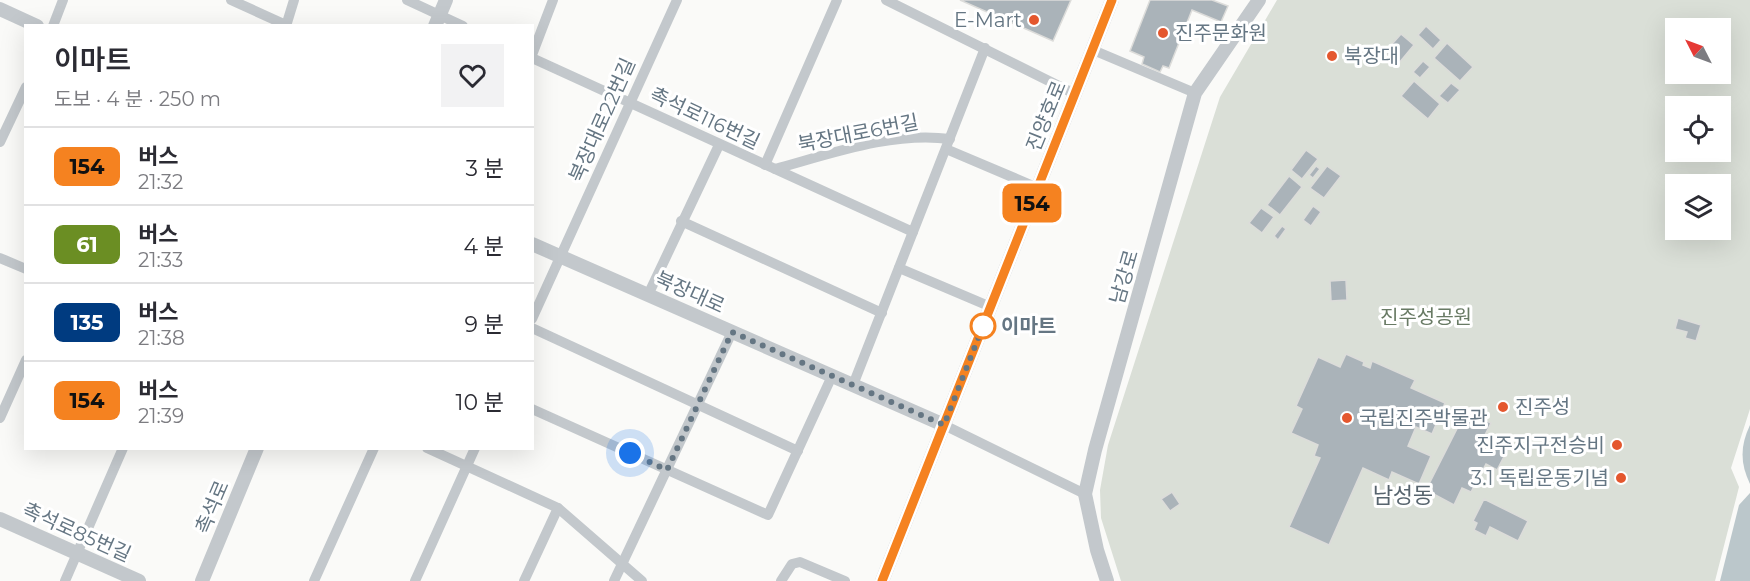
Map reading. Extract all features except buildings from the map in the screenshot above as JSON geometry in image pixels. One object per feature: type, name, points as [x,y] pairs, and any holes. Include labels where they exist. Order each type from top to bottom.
[{"type":"street","points":[[54,24],[63,0]]},
{"type":"street","points":[[231,0],[284,24]]},
{"type":"street","points":[[408,0],[437,20],[454,24]]},
{"type":"street","points":[[437,20],[446,0]]},
{"type":"street","points":[[534,51],[553,0]]},
{"type":"street","name":"북장대로22번길","points":[[534,315],[677,0]]},
{"type":"street","points":[[770,167],[837,0]]},
{"type":"street","points":[[886,0],[1076,94]]},
{"type":"street","name":"진양호로","points":[[882,581],[1112,0]]},
{"type":"street","name":"남강로","points":[[1107,581],[1084,494],[1195,93],[1259,0]]},
{"type":"street","points":[[286,24],[293,5]]},
{"type":"street","points":[[0,9],[33,24]]},
{"type":"street","points":[[854,385],[985,48]]},
{"type":"street","points":[[1093,50],[1195,93]]},
{"type":"street","name":"촉석로116번길","points":[[534,57],[719,145],[913,232]]},
{"type":"street","points":[[0,142],[24,91]]},
{"type":"street","name":"북장대로6번길","points":[[770,167],[876,144],[927,136],[1038,188]]},
{"type":"street","points":[[648,295],[681,221],[719,145]]},
{"type":"street","points":[[681,221],[882,313]]},
{"type":"street","name":"북장대로","points":[[534,245],[944,425]]},
{"type":"street","points":[[0,258],[24,268]]},
{"type":"street","points":[[899,268],[991,307]]},
{"type":"street","points":[[534,329],[798,451]]},
{"type":"street","points":[[615,581],[732,332]]},
{"type":"street","points":[[0,418],[24,364]]},
{"type":"street","points":[[534,410],[768,515],[832,376]]},
{"type":"street","points":[[944,425],[1084,494]]},
{"type":"street","points":[[65,581],[122,450]]},
{"type":"street","name":"촉석로","points":[[202,581],[256,450]]},
{"type":"street","points":[[314,581],[373,450]]},
{"type":"street","points":[[431,450],[558,508],[623,562],[642,581]]},
{"type":"street","points":[[415,581],[474,450]]},
{"type":"street","points":[[524,581],[558,508]]},
{"type":"street","name":"촉석로85번길","points":[[0,519],[139,581]]},
{"type":"street","points":[[781,581],[792,564],[800,562],[845,581]]},
{"type":"green space","name":"진주성공원","points":[[1277,0],[1750,0],[1750,409],[1731,468],[1739,487],[1715,581],[1121,581],[1101,518],[1100,490],[1108,445],[1220,97]]},
{"type":"shaded area","points":[[1750,425],[1750,484],[1742,455],[1744,440]]},
{"type":"shaded area","points":[[1750,493],[1750,581],[1720,581],[1739,505]]},
{"type":"bus line","name":"154","points":[[882,581],[1112,0]]},
{"type":"place","name":"E-Mart","points":[[1034,20]]},
{"type":"place","name":"진주문화원","points":[[1163,33]]},
{"type":"place","name":"북장대","points":[[1332,56]]},
{"type":"place","name":"이마트","points":[[983,326]]},
{"type":"place","name":"진주성","points":[[1503,407]]},
{"type":"place","name":"국립진주박물관","points":[[1347,418]]},
{"type":"place","name":"진주지구전승비","points":[[1617,445]]},
{"type":"place","name":"3.1 독립운동기념","points":[[1621,478]]},
{"type":"district","name":"남성동","points":[[1403,495]]},
{"type":"route","points":[[630,453],[667,470],[732,332],[944,425],[983,326]]}]
